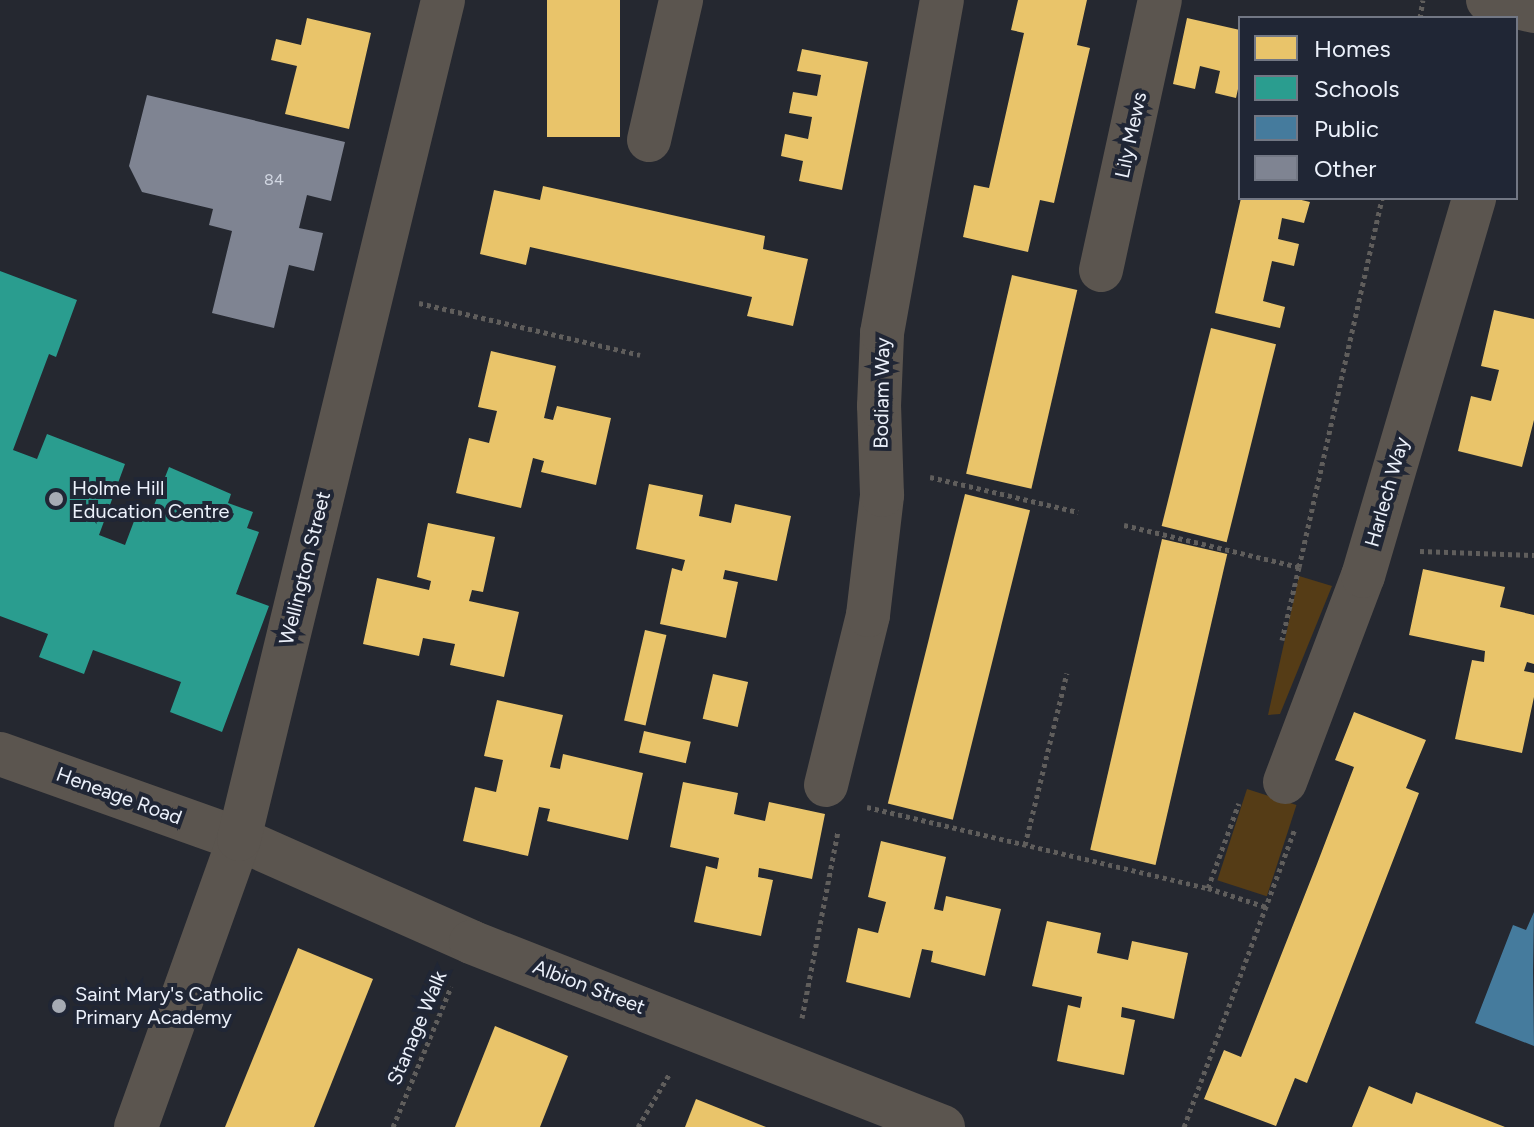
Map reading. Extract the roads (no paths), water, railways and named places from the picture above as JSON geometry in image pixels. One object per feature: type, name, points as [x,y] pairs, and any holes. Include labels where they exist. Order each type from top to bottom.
[{"type":"street","name":"Wellington Street","points":[[136,1127],[239,839],[443,0]]},
{"type":"street","points":[[649,140],[681,0]]},
{"type":"street","name":"Bodiam Way","points":[[835,793],[868,615],[882,495],[879,406],[882,333],[942,0]]},
{"type":"street","name":"Lily Mews","points":[[1101,270],[1160,0]]},
{"type":"street","name":"Harlech Way","points":[[1285,782],[1372,544],[1473,200]]},
{"type":"street","name":"Heneage Road","points":[[0,754],[239,839]]},
{"type":"street","name":"Albion Street","points":[[239,839],[471,942],[787,1064],[889,1117],[943,1127]]},
{"type":"place","name":"Holme Hill Education Centre","points":[[56,499]]},
{"type":"place","name":"Saint Mary's Catholic Primary Academy","points":[[59,1006]]}]
